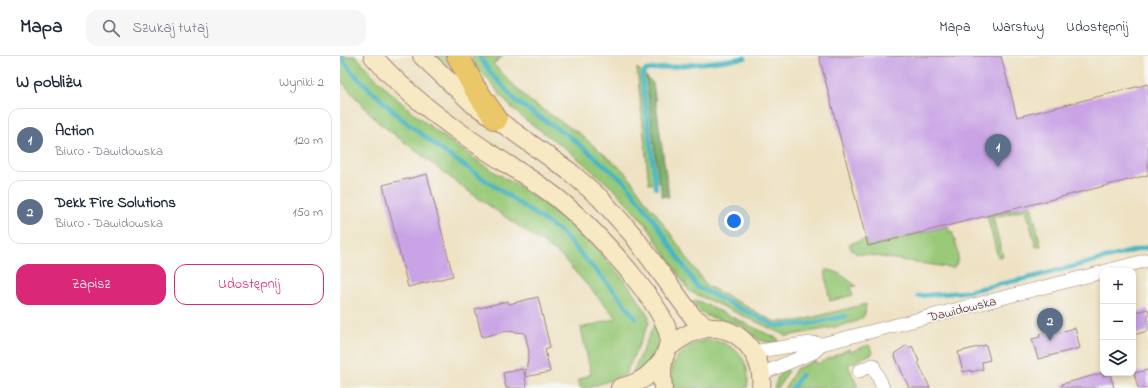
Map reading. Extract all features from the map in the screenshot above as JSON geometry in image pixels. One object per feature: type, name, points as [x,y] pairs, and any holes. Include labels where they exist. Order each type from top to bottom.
[{"type":"highway","points":[[458,56],[474,87],[496,119]]},
{"type":"street","points":[[373,56],[405,90],[427,108],[483,149],[522,173],[557,198],[592,229],[606,244],[642,287],[666,326],[668,334],[662,374],[663,388]]},
{"type":"street","points":[[422,56],[472,104],[496,119],[569,171],[600,198],[633,235],[693,317],[709,328]]},
{"type":"street","points":[[1117,268],[1148,260]]},
{"type":"street","name":"Dawidowska","points":[[753,352],[810,343],[822,344],[1100,273]]},
{"type":"street","points":[[620,388],[640,382],[646,378],[666,353],[684,336],[698,330],[709,328],[724,330],[739,336],[745,342],[758,360],[761,381]]},
{"type":"street","name":"Dawidowska","points":[[761,381],[814,352],[822,344]]},
{"type":"street","points":[[859,371],[873,365],[883,388]]},
{"type":"green space","points":[[340,56],[356,56],[387,89],[421,119],[495,172],[564,216],[608,261],[626,282],[649,317],[649,323],[625,375],[588,388],[581,388],[577,381],[591,374],[581,328],[617,318],[560,255],[464,188],[378,122],[340,80]]},
{"type":"green space","points":[[435,56],[445,56],[449,69],[448,69]]},
{"type":"green space","points":[[471,56],[503,56],[493,64],[531,102],[580,134],[626,173],[706,285],[775,322],[798,321],[866,304],[865,314],[857,321],[840,326],[787,336],[689,291],[647,226],[617,192],[569,151],[523,118],[508,104],[475,64]]},
{"type":"green space","points":[[637,68],[646,76],[659,182],[649,184]]},
{"type":"green space","points":[[646,76],[653,83],[669,197],[662,196],[659,182]]},
{"type":"green space","points":[[1031,205],[1041,246],[1036,247],[1026,209],[993,218],[1003,256],[998,257],[987,216]]},
{"type":"green space","points":[[948,226],[949,232],[952,231],[958,255],[956,264],[953,268],[855,253],[849,244],[866,239],[868,246]]},
{"type":"green space","points":[[825,270],[837,273],[856,286],[850,287],[853,295],[830,301]]},
{"type":"green space","points":[[696,300],[778,339],[778,342],[765,342],[737,324],[705,315],[693,302]]},
{"type":"green space","points":[[656,326],[659,335],[657,348],[647,368],[633,377],[632,374],[653,327]]},
{"type":"green space","points":[[710,340],[727,345],[740,355],[747,370],[747,388],[672,388],[672,369],[679,355],[685,349],[693,345]]},
{"type":"green space","points":[[869,345],[873,353],[848,365],[858,388],[785,388],[796,369],[815,361],[817,364],[849,349],[850,352]]},
{"type":"green space","points":[[786,368],[788,372],[778,388],[774,388],[778,377]]},
{"type":"building","points":[[819,56],[1001,56],[1017,117],[1148,84],[1148,175],[868,246]]},
{"type":"building","points":[[427,174],[453,276],[408,287],[383,185]]},
{"type":"building","points":[[538,297],[550,347],[545,349],[550,372],[525,377],[527,388],[506,388],[503,373],[523,369],[525,376],[529,352],[525,333],[507,331],[482,337],[475,309],[508,301],[509,304]]},
{"type":"building","points":[[1148,309],[1148,331],[1136,334],[1136,312]]},
{"type":"building","points":[[1075,328],[1080,348],[1038,359],[1032,339],[1040,337],[1039,334],[1051,331],[1052,334]]},
{"type":"building","points":[[907,345],[909,348],[912,346],[930,388],[909,388],[894,354]]},
{"type":"building","points":[[986,345],[990,360],[982,362],[983,369],[963,372],[958,352]]},
{"type":"building","points":[[1148,370],[1148,388],[1138,388],[1135,376],[1136,373]]},
{"type":"building","points":[[1100,374],[1100,376],[1111,376],[1114,388],[1062,388],[1062,384]]},
{"type":"waterway","points":[[341,56],[351,71],[396,114],[440,149],[561,232],[617,294],[636,319]]},
{"type":"waterway","points":[[479,56],[489,71],[518,103],[569,136],[626,183],[656,223],[697,287],[776,326],[809,324],[846,316]]},
{"type":"waterway","points":[[656,188],[642,76],[646,70],[745,58]]},
{"type":"waterway","points":[[918,296],[963,292],[1029,278],[1148,247]]},
{"type":"waterway","points":[[793,388],[801,375]]},
{"type":"place","name":"Action","points":[[998,167]]},
{"type":"place","name":"Dekk Fire Solutions","points":[[1050,341]]}]
